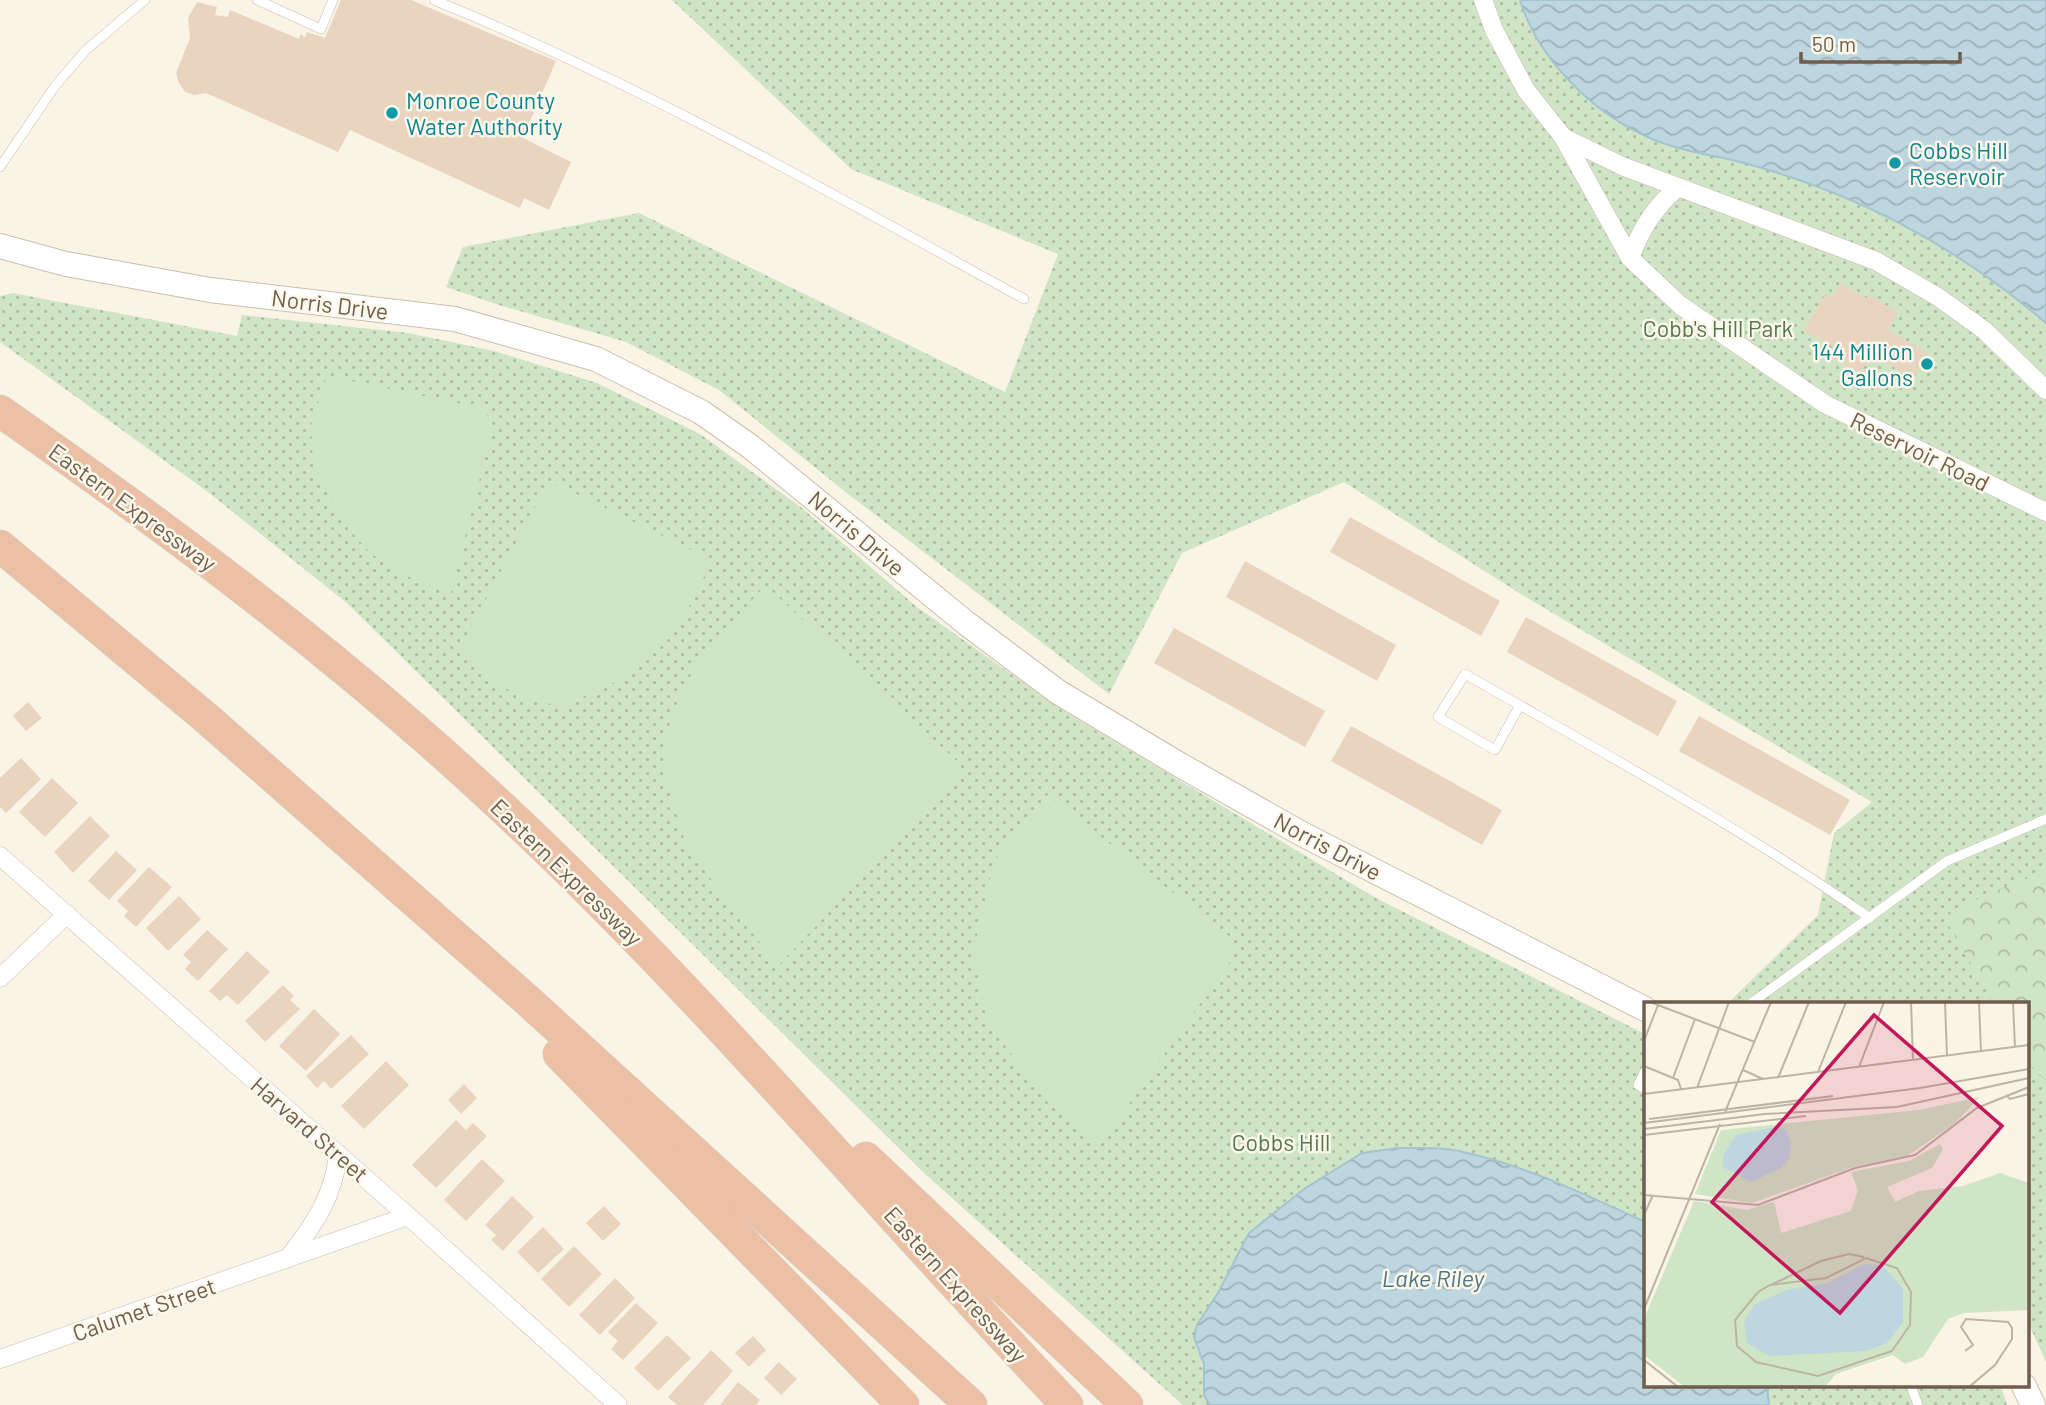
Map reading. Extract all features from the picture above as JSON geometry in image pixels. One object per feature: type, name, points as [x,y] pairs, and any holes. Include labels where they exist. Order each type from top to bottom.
[{"type":"highway","name":"Eastern Expressway","points":[[0,411],[209,562],[393,709],[509,814],[730,1037],[1067,1405]]},
{"type":"highway","points":[[0,546],[147,667],[634,1095],[971,1405]]},
{"type":"highway","points":[[382,873],[903,1405]]},
{"type":"highway","points":[[648,952],[1127,1405]]},
{"type":"street","name":"Reservoir Road","points":[[1483,0],[1494,30],[1526,90],[1563,137],[1630,258],[1680,305],[1825,404],[2046,512]]},
{"type":"street","name":"Reservoir Road","points":[[1563,137],[1622,166],[1837,245],[1901,274],[1984,330],[2046,390]]},
{"type":"street","points":[[1630,258],[1647,220],[1677,188]]},
{"type":"street","name":"Norris Drive","points":[[0,246],[66,264],[210,289],[456,319],[596,359],[701,412],[751,447],[956,615],[1058,692],[1303,834],[1644,1008]]},
{"type":"street","name":"Harvard Street","points":[[0,856],[618,1405]]},
{"type":"street","points":[[0,978],[67,914]]},
{"type":"street","points":[[288,1258],[328,1199],[338,1154]]},
{"type":"street","name":"Calumet Street","points":[[0,1359],[408,1216]]},
{"type":"street","points":[[2025,1388],[2033,1405]]},
{"type":"lane","points":[[0,167],[55,86],[86,50],[145,0]]},
{"type":"lane","points":[[257,0],[321,29],[333,0]]},
{"type":"lane","points":[[434,0],[562,57],[758,153],[1024,299]]},
{"type":"lane","points":[[1520,705],[1496,750],[1438,717],[1465,674],[1520,705],[1703,809],[1802,870],[1870,918]]},
{"type":"lane","points":[[1753,1002],[1948,861],[2046,819]]},
{"type":"lane","points":[[1644,1073],[1638,1085],[1644,1088]]},
{"type":"lane","points":[[1912,1388],[1918,1405]]},
{"type":"green space","name":"Cobb's Hill Park","points":[[672,0],[2046,0],[2046,1362],[2028,1322],[2028,1002],[1729,1002],[1818,915],[1834,833],[1872,802],[1524,596],[1344,482],[1182,553],[1109,694],[843,490],[719,390],[626,342],[446,287],[463,247],[639,213],[1005,392],[1058,254],[851,169]]},
{"type":"green space","name":"Cobbs Hill","points":[[13,293],[237,336],[242,315],[408,333],[494,351],[597,383],[700,434],[802,508],[917,607],[1062,710],[1376,898],[1644,1033],[1644,1388],[2002,1388],[2007,1405],[1183,1405],[924,1173],[348,604],[208,492],[0,342],[0,296]]},
{"type":"green space","points":[[327,376],[482,408],[493,425],[451,594],[409,577],[370,553],[342,521],[313,465],[311,424]]},
{"type":"green space","points":[[558,485],[712,560],[692,602],[666,642],[630,675],[564,706],[527,700],[488,678],[460,648],[544,490]]},
{"type":"green space","points":[[765,585],[958,762],[958,777],[778,966],[687,848],[662,769],[671,715],[696,665]]},
{"type":"green space","points":[[1047,795],[1229,936],[1234,956],[1100,1145],[1049,1104],[988,1023],[973,953],[994,861]]},
{"type":"green space","points":[[2046,871],[2046,1081],[2028,1063],[2028,1002],[1993,1002],[1944,917],[1985,895]]},
{"type":"water","name":"Cobbs Hill Reservoir","points":[[1520,0],[2046,0],[2046,323],[1973,267],[1922,235],[1867,207],[1785,175],[1670,146],[1630,128],[1571,83],[1540,44]]},
{"type":"water","name":"Lake Riley","points":[[1398,1148],[1463,1152],[1556,1182],[1644,1222],[1644,1388],[1767,1388],[1769,1405],[1210,1405],[1204,1395],[1204,1364],[1194,1337],[1197,1325],[1218,1293],[1249,1233],[1304,1189],[1362,1153]]},
{"type":"building","name":"Monroe County Water Authority","points":[[341,0],[411,0],[556,61],[523,138],[571,162],[549,210],[524,198],[520,208],[350,130],[338,152],[206,93],[194,95],[185,92],[179,83],[176,73],[190,38],[188,18],[197,2],[217,7],[215,15],[228,17],[230,10],[299,39],[300,34],[305,37],[307,32],[325,38]]},
{"type":"building","points":[[1840,283],[1867,298],[1869,295],[1898,312],[1888,330],[1928,353],[1913,379],[1872,354],[1860,374],[1833,358],[1838,350],[1804,330],[1825,294],[1832,298]]},
{"type":"building","points":[[1350,517],[1500,601],[1481,636],[1330,552]]},
{"type":"building","points":[[1245,561],[1396,645],[1377,681],[1226,597]]},
{"type":"building","points":[[1526,617],[1677,701],[1658,736],[1507,652]]},
{"type":"building","points":[[1174,628],[1325,711],[1305,747],[1154,663]]},
{"type":"building","points":[[28,702],[42,718],[26,731],[13,716]]},
{"type":"building","points":[[1699,716],[1850,800],[1830,835],[1679,751]]},
{"type":"building","points":[[1351,726],[1502,810],[1482,845],[1331,761]]},
{"type":"building","points":[[21,758],[41,779],[6,813],[0,807],[0,778]]},
{"type":"building","points":[[52,778],[78,803],[45,837],[19,812]]},
{"type":"building","points":[[90,816],[110,836],[73,873],[54,852]]},
{"type":"building","points":[[116,851],[137,870],[109,900],[88,881]]},
{"type":"building","points":[[149,867],[172,887],[136,927],[124,916],[128,911],[117,901]]},
{"type":"building","points":[[179,896],[201,919],[168,951],[146,928]]},
{"type":"building","points":[[207,930],[228,949],[198,981],[185,969],[191,962],[183,955]]},
{"type":"building","points":[[247,951],[270,972],[238,1005],[227,995],[220,1001],[209,991]]},
{"type":"building","points":[[283,985],[294,996],[290,1000],[300,1009],[265,1042],[245,1021]]},
{"type":"building","points":[[314,1009],[340,1034],[306,1071],[279,1046]]},
{"type":"building","points":[[351,1035],[369,1054],[331,1089],[324,1081],[317,1088],[306,1076]]},
{"type":"building","points":[[386,1061],[409,1085],[364,1129],[341,1106]]},
{"type":"building","points":[[464,1084],[477,1098],[461,1114],[448,1100]]},
{"type":"building","points":[[456,1120],[466,1130],[473,1123],[487,1136],[436,1188],[412,1165]]},
{"type":"building","points":[[482,1159],[505,1181],[466,1221],[444,1200]]},
{"type":"building","points":[[512,1196],[534,1217],[503,1251],[491,1240],[496,1235],[485,1225]]},
{"type":"building","points":[[604,1206],[621,1224],[603,1241],[586,1223]]},
{"type":"building","points":[[543,1227],[564,1249],[538,1273],[517,1252]]},
{"type":"building","points":[[574,1246],[602,1274],[569,1307],[541,1279]]},
{"type":"building","points":[[615,1278],[635,1298],[600,1335],[579,1315]]},
{"type":"building","points":[[636,1303],[658,1323],[623,1360],[611,1349],[618,1341],[608,1332]]},
{"type":"building","points":[[667,1335],[691,1358],[658,1391],[634,1368]]},
{"type":"building","points":[[753,1336],[766,1350],[749,1367],[735,1353]]},
{"type":"building","points":[[711,1350],[733,1371],[703,1405],[677,1405],[668,1397]]},
{"type":"building","points":[[779,1362],[797,1379],[781,1395],[764,1378]]},
{"type":"building","points":[[738,1382],[760,1400],[756,1405],[720,1405]]},
{"type":"place","name":"Monroe County Water Authority","points":[[392,113]]},
{"type":"place","name":"Cobbs Hill Reservoir","points":[[1895,163]]},
{"type":"place","name":"144 Million Gallons","points":[[1927,364]]}]
